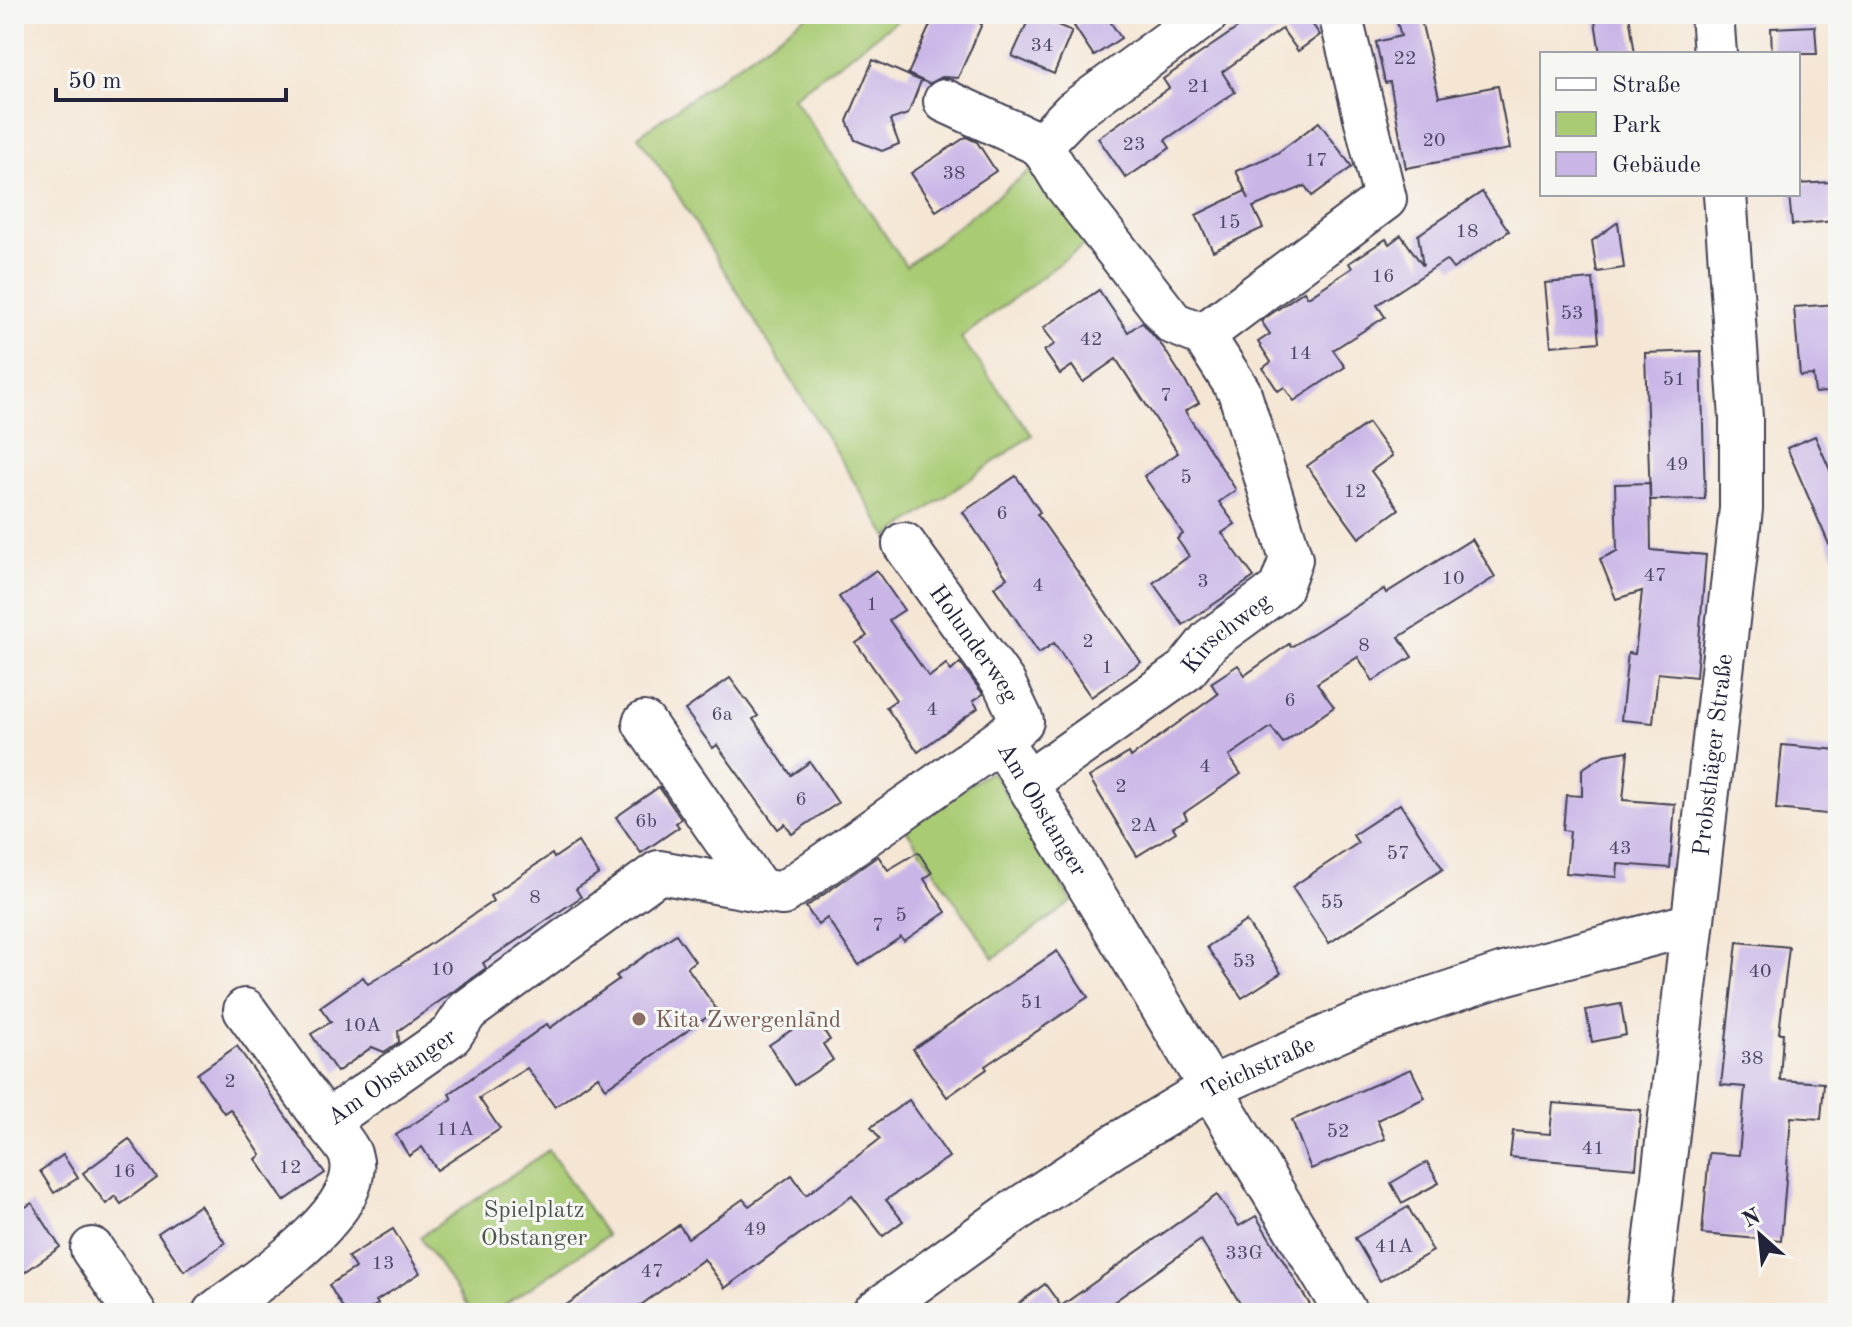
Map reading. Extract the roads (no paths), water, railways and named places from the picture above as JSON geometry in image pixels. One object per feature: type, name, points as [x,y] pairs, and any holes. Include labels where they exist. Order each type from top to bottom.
[{"type":"street","points":[[945,101],[1041,145],[1073,112],[1207,14]]},
{"type":"street","points":[[1203,335],[1385,199],[1340,14]]},
{"type":"street","points":[[1712,14],[1715,52]]},
{"type":"street","name":"Kirschweg","points":[[1027,783],[1186,670],[1210,640],[1280,589],[1291,559],[1239,391],[1203,335],[1173,323],[1065,184],[1041,145]]},
{"type":"street","name":"Probsthäger Straße","points":[[1647,1313],[1741,509],[1741,418],[1725,196]]},
{"type":"street","name":"Holunderweg","points":[[904,544],[1004,683],[1022,721],[1001,740]]},
{"type":"street","points":[[644,723],[760,891]]},
{"type":"street","name":"Am Obstanger","points":[[659,872],[782,894],[1001,740],[1210,1088]]},
{"type":"street","name":"Am Obstanger","points":[[214,1313],[300,1250],[338,1206],[352,1183],[351,1157],[326,1122],[451,1035],[467,1011],[719,831]]},
{"type":"street","name":"Teichstraße","points":[[873,1313],[1012,1213],[1210,1088],[1371,1018],[1504,974],[1692,924]]},
{"type":"street","points":[[245,1010],[326,1122]]},
{"type":"street","points":[[1210,1088],[1346,1313]]},
{"type":"street","points":[[92,1249],[135,1313]]},
{"type":"place","name":"Kita Zwergenland","points":[[639,1019]]},
{"type":"park label","name":"Spielplatz Obstanger","points":[[534,1223]]}]
